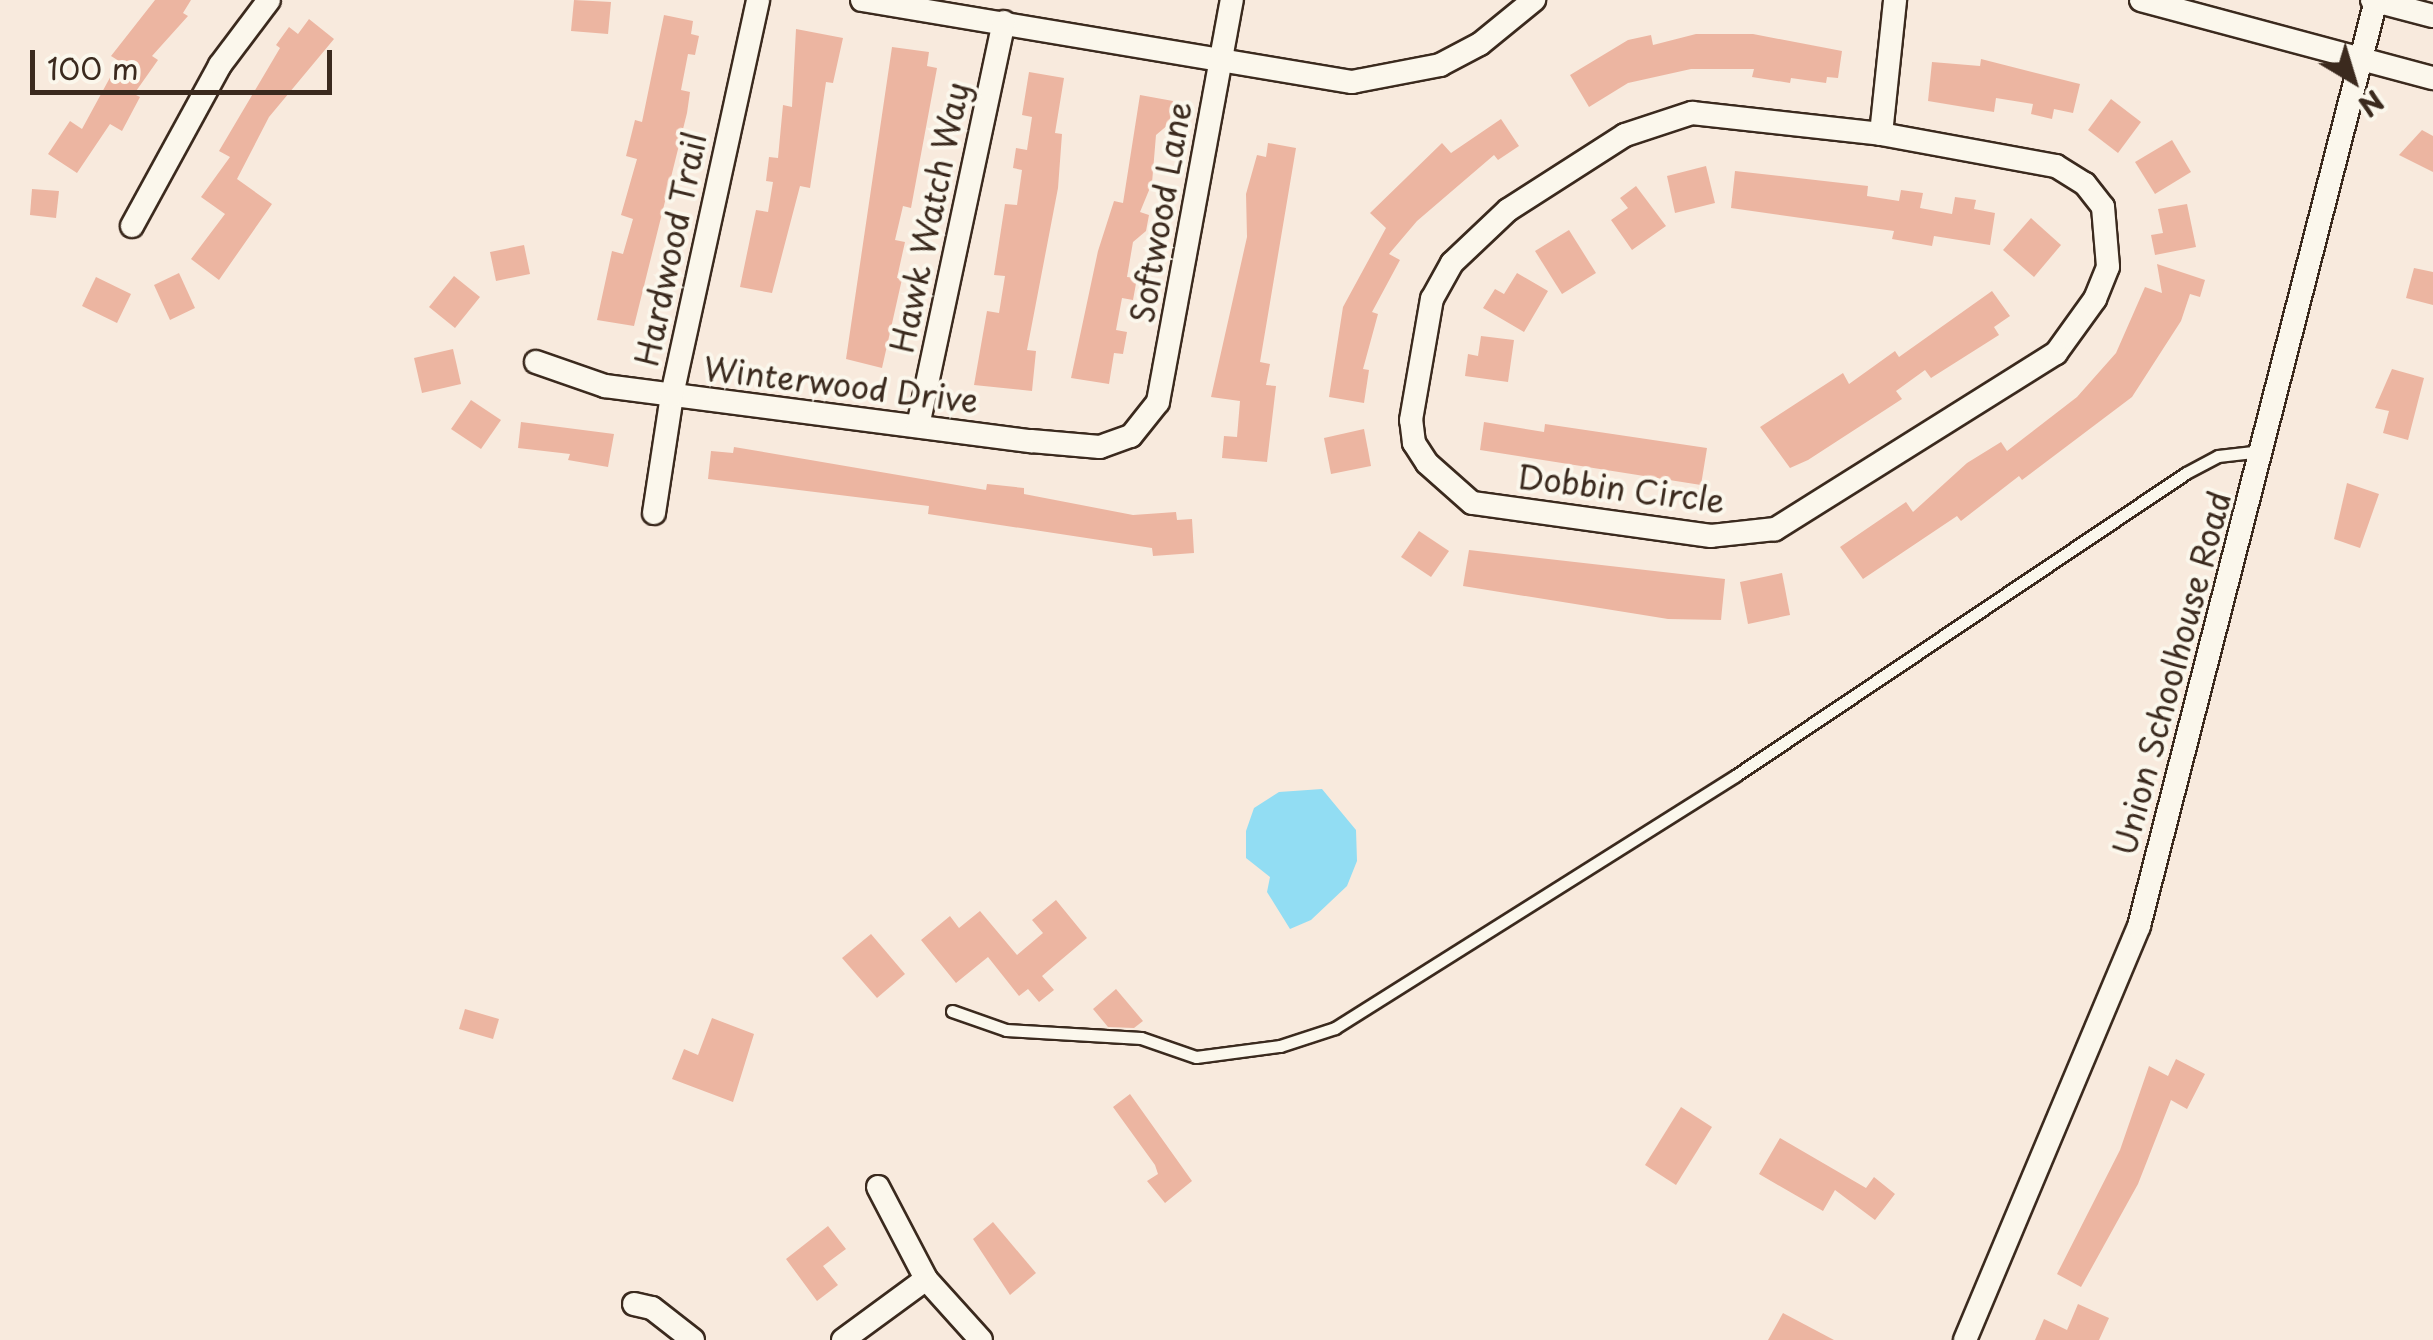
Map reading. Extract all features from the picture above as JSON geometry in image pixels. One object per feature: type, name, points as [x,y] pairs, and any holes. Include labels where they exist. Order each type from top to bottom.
[{"type":"street","points":[[132,226],[220,66],[269,0]]},
{"type":"street","name":"Hardwood Trail","points":[[654,513],[672,394],[758,0]]},
{"type":"street","points":[[862,0],[1221,59],[1308,78],[1380,81],[1468,52],[1534,0]]},
{"type":"street","name":"Softwood Lane","points":[[1139,430],[1158,402],[1232,0]]},
{"type":"street","points":[[1881,134],[1895,0]]},
{"type":"street","points":[[2141,0],[2433,78]]},
{"type":"street","points":[[2374,0],[2433,16]]},
{"type":"street","name":"Union Schoolhouse Road","points":[[1965,1340],[2139,926],[2374,0]]},
{"type":"street","name":"Hawk Watch Way","points":[[918,426],[1004,22]]},
{"type":"street","name":"Dobbin Circle","points":[[1692,113],[1881,134],[2014,155],[2056,166],[2085,184],[2104,207],[2108,267],[2080,326],[2056,353],[1775,530],[1711,536],[1472,503],[1427,463],[1414,443],[1411,420],[1432,299],[1452,262],[1508,210],[1625,135],[1692,113]]},
{"type":"street","name":"Winterwood Drive","points":[[536,362],[605,386],[1100,447],[1139,430]]},
{"type":"street","points":[[878,1188],[926,1279],[981,1340]]},
{"type":"street","points":[[843,1340],[926,1279]]},
{"type":"street","points":[[634,1304],[652,1308],[693,1340]]},
{"type":"lane","points":[[952,1011],[1006,1030],[1141,1038],[1196,1056],[1280,1046],[1335,1028],[1735,776],[2186,473],[2218,456],[2262,451]]},
{"type":"water","points":[[1322,789],[1356,830],[1357,861],[1347,886],[1311,920],[1290,929],[1267,892],[1270,877],[1246,858],[1246,831],[1254,808],[1279,792]]},
{"type":"building","points":[[155,0],[191,0],[183,13],[188,16],[152,56],[158,60],[134,94],[140,97],[122,131],[110,124],[77,173],[48,154],[70,121],[82,129],[119,61],[111,56]]},
{"type":"building","points":[[574,0],[611,2],[608,34],[571,31]]},
{"type":"building","points":[[664,15],[693,21],[691,34],[699,36],[695,55],[688,54],[681,90],[690,92],[687,113],[634,326],[597,320],[612,251],[623,254],[633,219],[621,215],[637,159],[626,156],[635,120],[642,122]]},
{"type":"building","points":[[309,19],[334,39],[269,117],[237,179],[272,204],[219,280],[191,259],[225,214],[201,197],[230,157],[219,151],[280,48],[276,45],[289,27],[298,34]]},
{"type":"building","points":[[796,29],[843,38],[833,83],[826,82],[810,188],[800,186],[772,293],[740,287],[756,210],[768,212],[773,182],[766,181],[769,157],[778,158],[783,105],[792,107]]},
{"type":"building","points":[[1696,34],[1753,34],[1842,51],[1838,78],[1827,77],[1826,83],[1791,78],[1790,83],[1752,77],[1754,69],[1691,69],[1628,83],[1589,107],[1570,75],[1628,40],[1651,35],[1653,45]]},
{"type":"building","points":[[892,47],[929,52],[927,66],[937,68],[911,208],[903,206],[895,240],[905,242],[897,278],[902,279],[882,368],[846,359]]},
{"type":"building","points":[[1981,59],[2080,84],[2073,113],[2054,109],[2052,119],[2031,114],[2033,104],[1996,98],[1994,112],[1928,101],[1932,62],[1980,66]]},
{"type":"building","points":[[1029,72],[1064,78],[1055,133],[1062,134],[1058,188],[1027,350],[1036,351],[1032,391],[974,385],[987,311],[999,313],[1005,276],[994,275],[1005,204],[1017,205],[1022,170],[1013,168],[1016,148],[1027,150],[1032,117],[1022,115]]},
{"type":"building","points":[[1140,95],[1173,101],[1169,124],[1156,135],[1152,183],[1140,212],[1149,215],[1146,231],[1133,242],[1127,277],[1137,278],[1133,300],[1122,298],[1116,330],[1127,332],[1123,354],[1114,353],[1109,384],[1071,378],[1098,251],[1114,201],[1123,203]]},
{"type":"building","points":[[2111,99],[2141,122],[2118,153],[2088,130]]},
{"type":"building","points":[[1501,119],[1519,146],[1498,160],[1494,155],[1417,221],[1389,254],[1400,260],[1372,312],[1378,314],[1363,369],[1369,370],[1364,403],[1329,397],[1343,307],[1386,228],[1370,213],[1442,143],[1451,153]]},
{"type":"building","points":[[2422,130],[2433,136],[2433,172],[2399,155]]},
{"type":"building","points":[[2172,140],[2191,172],[2155,194],[2135,162]]},
{"type":"building","points":[[1268,143],[1296,148],[1260,362],[1270,364],[1266,385],[1276,386],[1267,462],[1222,458],[1224,436],[1237,437],[1240,401],[1211,397],[1247,237],[1246,194],[1257,155],[1266,157]]},
{"type":"building","points":[[1706,166],[1715,203],[1675,213],[1667,176]]},
{"type":"building","points":[[1735,171],[1868,186],[1867,196],[1899,201],[1901,190],[1923,193],[1920,208],[1952,214],[1955,197],[1976,200],[1974,209],[1995,213],[1990,245],[1934,236],[1932,246],[1892,239],[1894,231],[1731,208]]},
{"type":"building","points":[[1636,186],[1666,226],[1632,250],[1611,220],[1628,208],[1620,198]]},
{"type":"building","points":[[32,189],[59,191],[56,218],[30,215]]},
{"type":"building","points":[[2187,204],[2196,247],[2155,255],[2151,235],[2163,233],[2158,209]]},
{"type":"building","points":[[2031,218],[2061,245],[2034,277],[2003,250]]},
{"type":"building","points":[[1569,230],[1596,273],[1562,294],[1535,251]]},
{"type":"building","points":[[524,245],[530,274],[496,281],[490,252]]},
{"type":"building","points":[[2157,264],[2205,280],[2200,297],[2190,294],[2181,321],[2132,397],[2022,480],[2019,476],[1961,521],[1957,516],[1863,579],[1840,547],[1906,502],[1913,512],[1967,463],[2001,442],[2007,451],[2077,397],[2116,353],[2145,287],[2162,293]]},
{"type":"building","points":[[2414,268],[2433,272],[2433,305],[2406,298]]},
{"type":"building","points":[[179,273],[195,308],[170,320],[154,285]]},
{"type":"building","points":[[1517,273],[1548,291],[1524,332],[1483,308],[1495,289],[1504,294]]},
{"type":"building","points":[[454,276],[480,297],[455,328],[429,307]]},
{"type":"building","points":[[96,277],[131,294],[117,323],[82,306]]},
{"type":"building","points":[[1992,291],[2010,316],[1994,327],[1999,335],[1931,378],[1925,370],[1896,391],[1902,399],[1808,460],[1790,468],[1760,427],[1843,373],[1849,384],[1895,351],[1899,357]]},
{"type":"building","points":[[1481,336],[1514,340],[1508,382],[1465,376],[1468,354],[1478,356]]},
{"type":"building","points":[[453,349],[461,384],[422,393],[414,358]]},
{"type":"building","points":[[2392,369],[2424,378],[2408,440],[2383,433],[2389,411],[2375,408]]},
{"type":"building","points":[[471,400],[501,420],[481,449],[451,429]]},
{"type":"building","points":[[521,422],[614,434],[608,467],[568,460],[570,454],[518,448]]},
{"type":"building","points":[[1484,422],[1544,432],[1545,424],[1707,448],[1701,485],[1480,450]]},
{"type":"building","points":[[1364,429],[1371,466],[1331,474],[1324,438]]},
{"type":"building","points":[[734,447],[986,490],[987,484],[1024,488],[1024,494],[1133,515],[1176,512],[1177,520],[1192,519],[1194,553],[1153,556],[1152,548],[928,514],[929,506],[708,479],[711,451],[733,453]]},
{"type":"building","points":[[2347,483],[2379,494],[2360,548],[2334,539]]},
{"type":"building","points":[[1419,531],[1449,551],[1431,577],[1401,557]]},
{"type":"building","points":[[1469,550],[1725,579],[1721,620],[1668,619],[1463,586]]},
{"type":"building","points":[[1782,573],[1790,615],[1748,624],[1740,582]]},
{"type":"building","points":[[1056,900],[1087,938],[1042,976],[1054,990],[1039,1002],[1028,989],[1019,996],[988,957],[956,983],[921,940],[950,916],[959,928],[980,911],[1017,955],[1043,933],[1032,920]]},
{"type":"building","points":[[871,934],[905,974],[877,998],[842,958]]},
{"type":"building","points":[[1116,989],[1143,1021],[1134,1028],[1108,1027],[1093,1009]]},
{"type":"building","points":[[465,1009],[499,1019],[493,1039],[459,1029]]},
{"type":"building","points":[[712,1018],[754,1034],[733,1102],[672,1079],[684,1049],[698,1055]]},
{"type":"building","points":[[2176,1059],[2205,1074],[2187,1109],[2171,1100],[2138,1184],[2081,1287],[2057,1274],[2120,1150],[2149,1066],[2168,1076]]},
{"type":"building","points":[[1130,1094],[1192,1181],[1165,1203],[1147,1181],[1158,1174],[1155,1165],[1113,1107]]},
{"type":"building","points":[[1681,1107],[1712,1127],[1676,1185],[1645,1165]]},
{"type":"building","points":[[1780,1138],[1866,1188],[1874,1177],[1895,1194],[1875,1220],[1835,1190],[1823,1211],[1759,1174]]},
{"type":"building","points":[[993,1222],[1036,1273],[1010,1295],[973,1239]]},
{"type":"building","points":[[828,1226],[846,1249],[823,1266],[838,1285],[817,1301],[786,1259]]},
{"type":"building","points":[[2078,1304],[2109,1318],[2099,1340],[2035,1340],[2044,1319],[2067,1330]]},
{"type":"building","points":[[1783,1313],[1834,1340],[1768,1340]]}]
